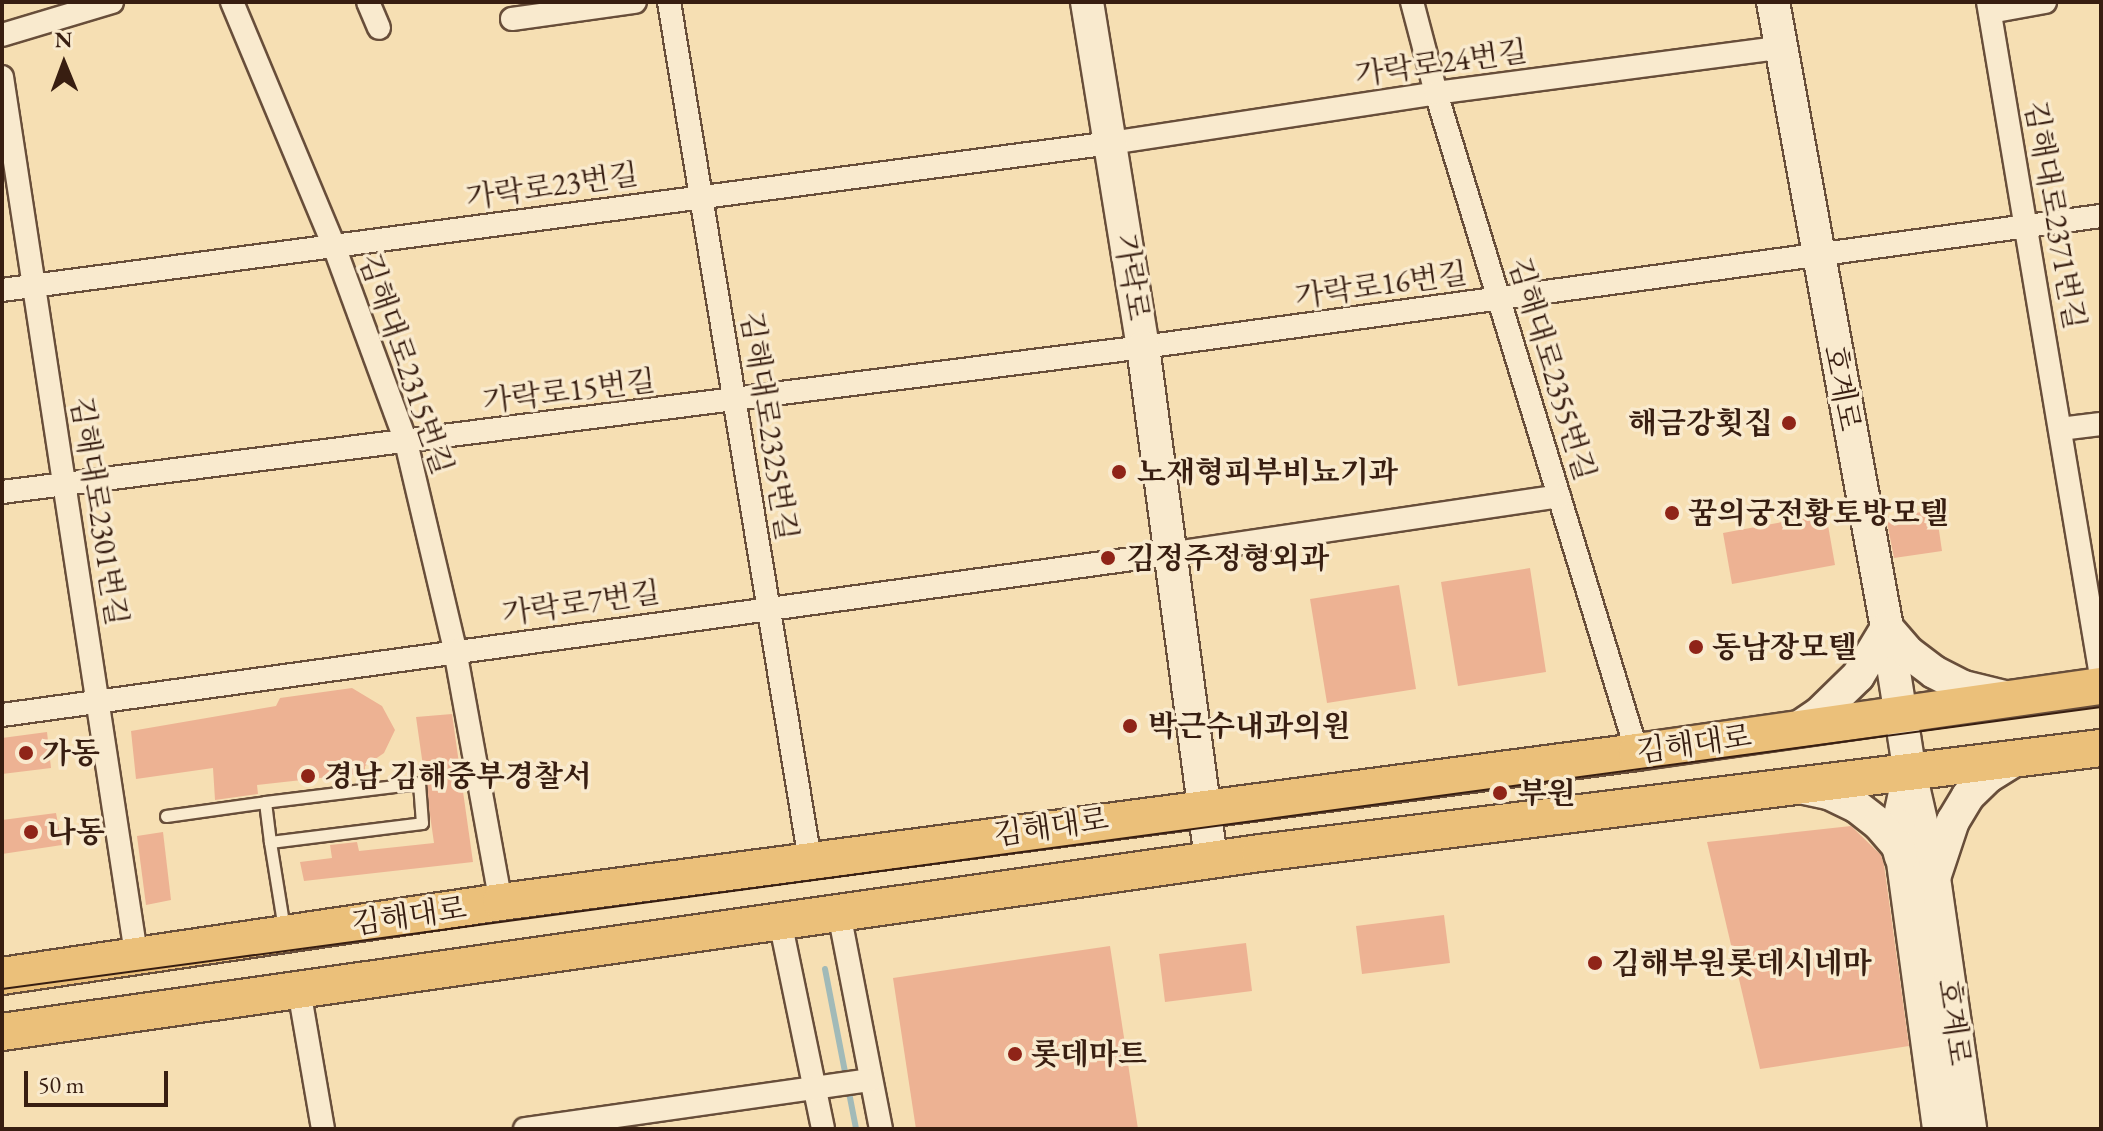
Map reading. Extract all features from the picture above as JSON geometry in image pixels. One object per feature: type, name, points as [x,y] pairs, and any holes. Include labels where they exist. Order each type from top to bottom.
[{"type":"main road","name":"가락로","points":[[1087,2],[1143,347],[1168,554],[1211,859]]},
{"type":"main road","name":"호계로","points":[[1773,2],[1902,716],[1910,773],[1939,1129]]},
{"type":"main road","points":[[1795,730],[1829,705],[1858,676],[1887,628],[1909,653],[1934,672],[1964,687],[1995,696],[2028,698]]},
{"type":"main road","name":"김해대로","points":[[2,976],[501,902],[1637,752],[2101,686]]},
{"type":"main road","name":"김해대로","points":[[2,1032],[1211,859],[2101,748]]},
{"type":"main road","points":[[1800,787],[1829,793],[1856,806],[1879,824],[1919,875],[1968,796],[1989,776],[2013,761]]},
{"type":"main road","name":"호계로","points":[[1919,875],[1970,1129]]},
{"type":"street","points":[[2,35],[112,2]]},
{"type":"street","name":"김해대로2315번길","points":[[232,2],[334,246],[406,442],[455,650],[501,902]]},
{"type":"street","points":[[368,2],[379,28]]},
{"type":"street","points":[[512,19],[635,2]]},
{"type":"street","name":"김해대로2325번길","points":[[669,2],[810,860]]},
{"type":"street","name":"김해대로2355번길","points":[[1412,2],[1436,93],[1637,752]]},
{"type":"street","name":"김해대로2371번길","points":[[2045,2],[1989,7],[2101,676]]},
{"type":"street","name":"가락로24번길","points":[[1111,143],[1436,93],[1780,48]]},
{"type":"street","name":"김해대로2301번길","points":[[2,77],[136,954]]},
{"type":"street","name":"가락로23번길","points":[[2,290],[1111,143]]},
{"type":"street","name":"가락로16번길","points":[[1143,347],[2101,216]]},
{"type":"street","name":"가락로15번길","points":[[2,492],[1143,347]]},
{"type":"street","points":[[2060,429],[2101,424]]},
{"type":"street","points":[[1168,554],[1559,496]]},
{"type":"street","name":"가락로7번길","points":[[2,715],[455,650],[1168,554]]},
{"type":"street","points":[[839,913],[855,1083],[881,1129]]},
{"type":"street","points":[[780,921],[823,1129]]},
{"type":"street","points":[[299,990],[323,1129]]},
{"type":"street","points":[[525,1129],[678,1118],[855,1083]]},
{"type":"lane","points":[[166,816],[419,783],[422,823],[270,842]]},
{"type":"lane","points":[[265,802],[285,933]]},
{"type":"building","points":[[1936,510],[1942,551],[1894,558],[1886,517]]},
{"type":"building","points":[[1826,514],[1835,565],[1732,584],[1723,533]]},
{"type":"building","points":[[1530,568],[1546,672],[1458,686],[1441,582]]},
{"type":"building","points":[[1399,585],[1416,689],[1327,703],[1310,599]]},
{"type":"building","name":"경남 김해중부경찰서","points":[[352,688],[382,706],[395,730],[384,753],[365,766],[365,773],[257,785],[258,794],[215,800],[213,768],[136,779],[131,731],[276,706],[280,698]]},
{"type":"building","points":[[452,714],[473,862],[304,881],[300,862],[332,858],[330,845],[357,842],[359,851],[434,843],[416,717]]},
{"type":"building","name":"가동","points":[[47,732],[51,768],[2,774],[2,738]]},
{"type":"building","name":"나동","points":[[56,813],[62,845],[2,854],[2,820]]},
{"type":"building","points":[[1851,826],[1881,855],[1884,865],[1909,1046],[1760,1069],[1707,842]]},
{"type":"building","points":[[163,832],[171,900],[146,905],[137,836]]},
{"type":"building","points":[[1444,915],[1450,963],[1362,974],[1356,926]]},
{"type":"building","points":[[1246,943],[1252,991],[1165,1002],[1159,954]]},
{"type":"building","name":"롯데마트","points":[[1110,946],[1138,1129],[916,1129],[893,978]]},
{"type":"waterway","points":[[825,969],[856,1129]]},
{"type":"tram line","points":[[2,989],[2101,707]]},
{"type":"place","name":"해금강횟집","points":[[1789,423]]},
{"type":"place","name":"노재형피부비뇨기과","points":[[1119,472]]},
{"type":"place","name":"꿈의궁전황토방모텔","points":[[1672,513]]},
{"type":"place","name":"김정주정형외과","points":[[1108,558]]},
{"type":"place","name":"동남장모텔","points":[[1696,647]]},
{"type":"place","name":"박근수내과의원","points":[[1130,726]]},
{"type":"place","name":"가동","points":[[26,753]]},
{"type":"place","name":"경남 김해중부경찰서","points":[[308,776]]},
{"type":"place","name":"부원","points":[[1500,793]]},
{"type":"place","name":"나동","points":[[31,832]]},
{"type":"place","name":"김해부원롯데시네마","points":[[1595,963]]},
{"type":"place","name":"롯데마트","points":[[1015,1054]]}]
